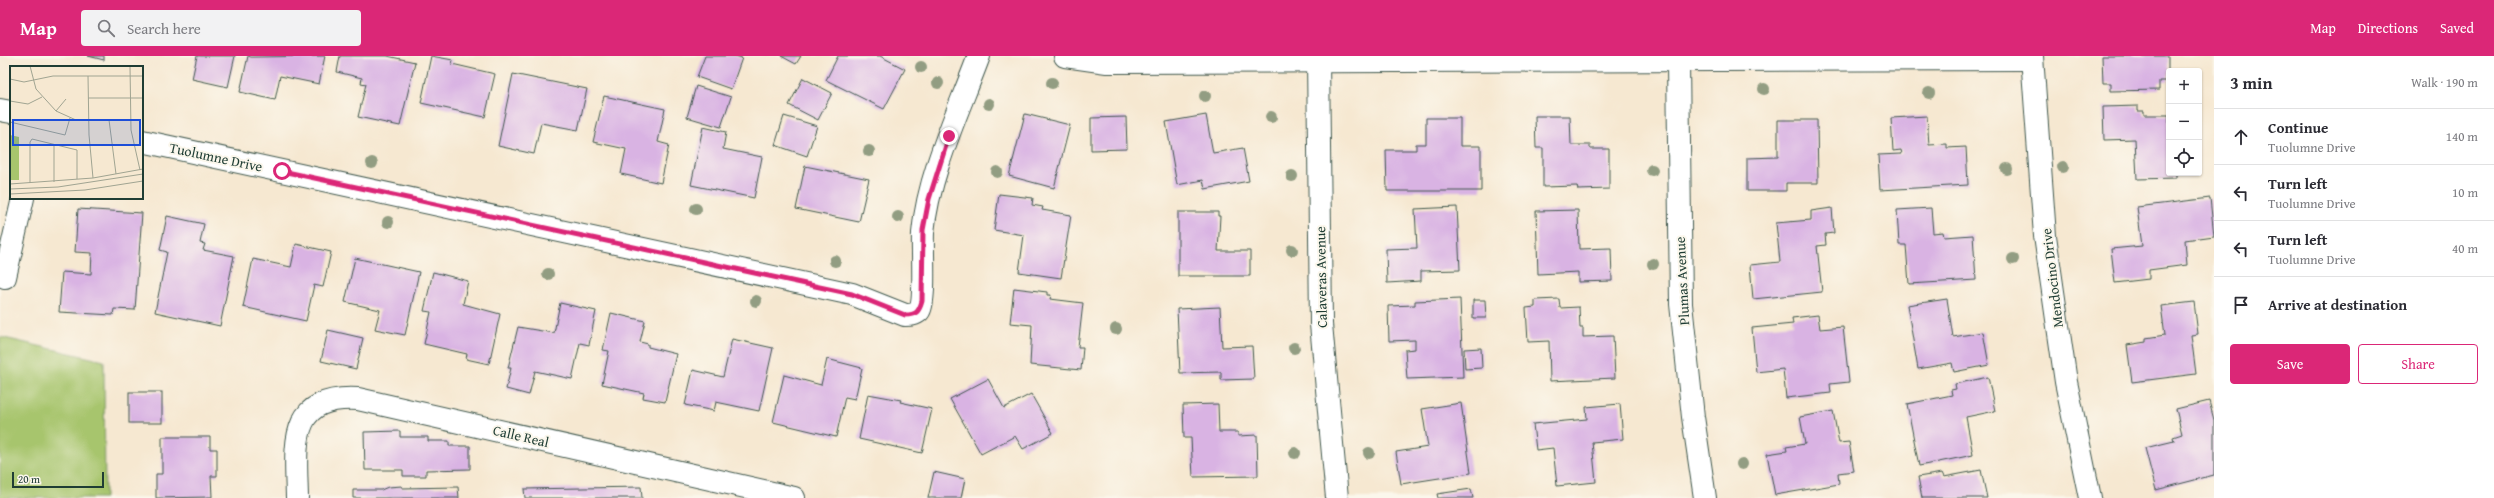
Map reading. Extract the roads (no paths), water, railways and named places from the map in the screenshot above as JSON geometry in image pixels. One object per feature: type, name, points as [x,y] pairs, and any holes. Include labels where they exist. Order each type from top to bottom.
[{"type":"street","name":"Tuolumne Drive","points":[[143,140],[852,294],[905,315],[914,315],[920,310],[922,301],[921,256],[929,199],[949,136],[979,56]]},
{"type":"street","points":[[1065,56],[1107,62],[1318,59],[1678,62],[2032,58]]},
{"type":"street","name":"Mendocino Drive","points":[[2032,58],[2047,251],[2066,382],[2090,498]]},
{"type":"street","name":"Calaveras Avenue","points":[[1318,59],[1321,324],[1337,498]]},
{"type":"street","name":"Plumas Avenue","points":[[1678,62],[1681,304],[1694,425],[1705,498]]},
{"type":"street","points":[[0,110],[10,112]]},
{"type":"street","points":[[5,277],[23,199]]},
{"type":"street","name":"Calle Real","points":[[297,498],[296,448],[303,421],[310,412],[324,401],[339,398],[358,399],[715,490],[794,498]]}]
